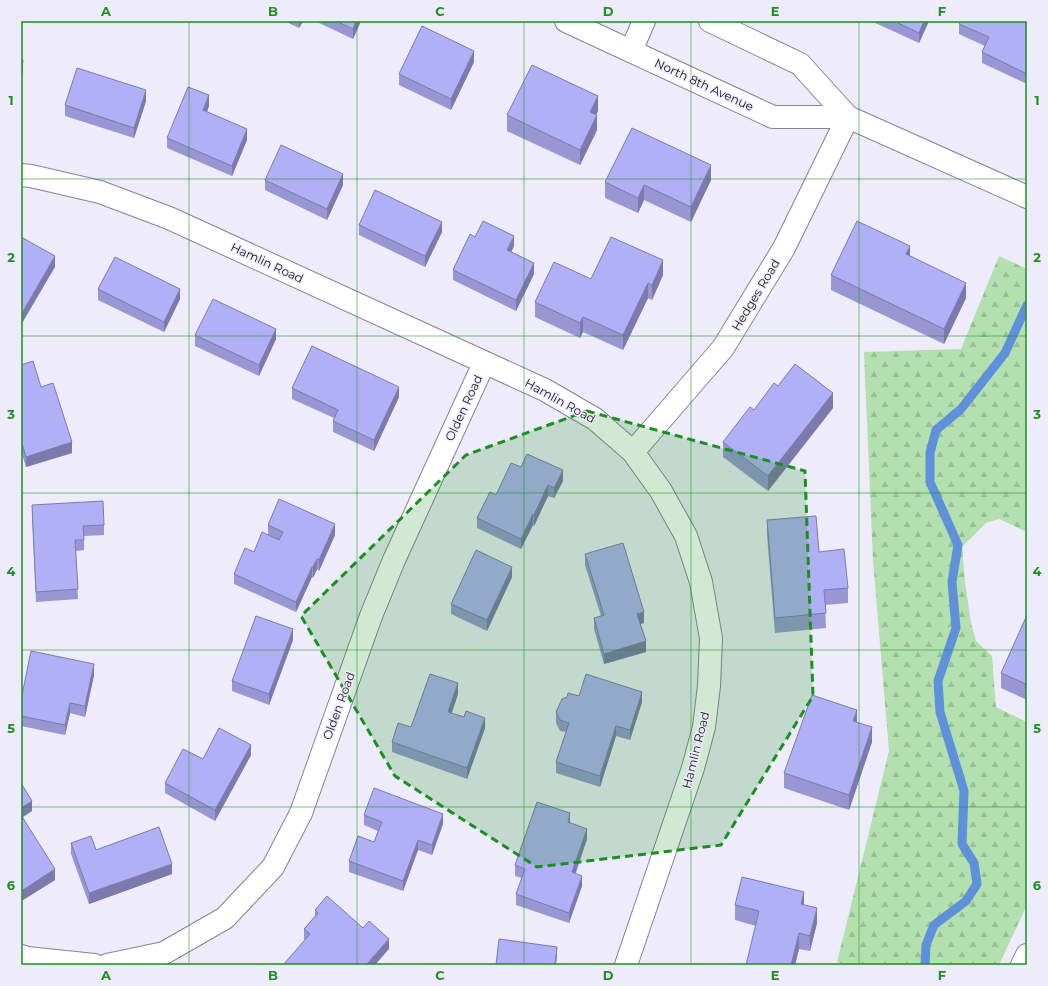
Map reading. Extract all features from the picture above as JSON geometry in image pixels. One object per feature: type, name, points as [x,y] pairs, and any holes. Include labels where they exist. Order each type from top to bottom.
[{"type":"street","name":"North 8th Avenue","points":[[566,21],[773,117],[848,117]]},
{"type":"street","points":[[630,51],[644,21]]},
{"type":"street","name":"North 8th Avenue","points":[[710,21],[800,64],[848,117],[1027,197]]},
{"type":"street","name":"Hedges Road","points":[[633,452],[723,348],[784,248],[848,117]]},
{"type":"street","name":"Hamlin Road","points":[[21,175],[100,192],[169,218],[545,390],[595,419],[633,452],[661,492],[686,536],[701,582],[711,638],[709,686],[704,727],[693,768],[626,965]]},
{"type":"street","name":"Olden Road","points":[[107,965],[164,953],[225,918],[273,867],[301,813],[371,616],[391,567],[484,363]]},
{"type":"street","points":[[1022,965],[1027,954]]},
{"type":"street","points":[[21,956],[27,958],[94,965]]},
{"type":"highlighted area","points":[[587,411],[805,471],[813,696],[721,845],[537,867],[395,776],[301,616],[466,455]]},
{"type":"green space","points":[[999,256],[1027,269],[1027,532],[999,519],[986,523],[962,547],[971,623],[976,641],[992,656],[996,707],[1027,722],[1027,905],[999,965],[845,965],[837,962],[889,751],[873,561],[864,352],[961,349]]},
{"type":"building","points":[[336,21],[356,21],[353,29]]},
{"type":"building","points":[[894,21],[924,21],[919,33]]},
{"type":"building","points":[[960,21],[1027,21],[1027,74],[982,52],[989,37],[959,24]]},
{"type":"building","points":[[422,26],[474,51],[451,99],[399,74]]},
{"type":"building","points":[[21,59],[23,60],[21,75]]},
{"type":"building","points":[[532,65],[598,96],[590,112],[597,115],[580,150],[507,115]]},
{"type":"building","points":[[77,68],[146,90],[134,128],[65,105]]},
{"type":"building","points":[[188,87],[209,95],[203,110],[247,129],[232,166],[167,138]]},
{"type":"building","points":[[632,128],[711,165],[691,207],[644,185],[638,198],[605,182]]},
{"type":"building","points":[[281,145],[343,174],[327,209],[265,180]]},
{"type":"building","points":[[375,190],[442,222],[425,256],[359,225]]},
{"type":"building","points":[[483,221],[514,236],[507,250],[534,263],[516,300],[453,270],[470,234],[475,237]]},
{"type":"building","points":[[857,221],[910,246],[906,254],[966,283],[944,329],[831,275]]},
{"type":"building","points":[[21,237],[55,256],[21,315]]},
{"type":"building","points":[[611,237],[663,260],[652,285],[648,283],[623,335],[583,317],[580,323],[535,302],[554,262],[591,279]]},
{"type":"building","points":[[115,257],[180,289],[164,322],[98,289]]},
{"type":"building","points":[[213,299],[276,329],[259,365],[195,335]]},
{"type":"building","points":[[312,346],[399,387],[374,440],[333,421],[338,410],[292,388]]},
{"type":"building","points":[[33,361],[41,387],[53,383],[72,442],[26,457],[21,440],[21,365]]},
{"type":"building","points":[[795,364],[833,393],[768,476],[723,442],[750,407],[754,410],[774,383],[778,386]]},
{"type":"building","points":[[527,454],[563,470],[554,488],[548,485],[521,539],[477,518],[490,492],[496,495],[511,463],[521,467]]},
{"type":"building","points":[[279,499],[335,524],[319,560],[317,559],[312,567],[296,602],[234,574],[245,548],[254,552],[262,532],[279,540],[283,532],[268,525]]},
{"type":"building","points":[[103,501],[104,525],[83,526],[84,540],[75,540],[78,589],[36,592],[32,505]]},
{"type":"building","points":[[816,516],[819,552],[844,549],[848,588],[824,590],[826,613],[775,618],[767,520]]},
{"type":"building","points":[[623,543],[644,612],[637,614],[646,641],[604,654],[594,618],[604,615],[585,554]]},
{"type":"building","points":[[476,550],[512,567],[487,620],[451,604]]},
{"type":"building","points":[[1027,615],[1027,689],[1025,688],[1026,684],[1001,673]]},
{"type":"building","points":[[256,616],[293,629],[269,694],[232,681]]},
{"type":"building","points":[[31,651],[94,664],[85,706],[70,703],[65,725],[21,716],[21,700]]},
{"type":"building","points":[[430,674],[458,683],[448,712],[464,717],[466,711],[485,718],[467,768],[392,742],[398,723],[411,727]]},
{"type":"building","points":[[586,674],[642,692],[630,730],[616,726],[600,776],[556,762],[569,723],[560,720],[556,712],[562,699],[567,697],[568,693],[579,696]]},
{"type":"building","points":[[812,695],[857,710],[853,721],[872,727],[849,795],[784,773]]},
{"type":"building","points":[[219,728],[251,745],[215,810],[165,783],[183,749],[203,759]]},
{"type":"building","points":[[21,783],[32,801],[21,808]]},
{"type":"building","points":[[374,788],[443,814],[432,845],[418,840],[403,881],[349,861],[358,836],[374,842],[382,822],[364,815]]},
{"type":"building","points":[[537,802],[570,813],[568,822],[587,829],[572,872],[582,876],[569,913],[516,894],[525,869],[515,865]]},
{"type":"building","points":[[21,815],[55,869],[23,890],[21,886]]},
{"type":"building","points":[[159,827],[172,864],[89,893],[71,843],[91,836],[96,850]]},
{"type":"building","points":[[742,877],[804,892],[801,904],[817,908],[810,936],[799,933],[791,965],[746,965],[759,911],[735,905]]},
{"type":"building","points":[[327,896],[363,928],[369,921],[389,939],[366,965],[283,965],[310,934],[304,929],[318,913],[315,910]]},
{"type":"building","points":[[499,939],[557,947],[555,965],[496,965]]},
{"type":"waterway","points":[[925,965],[926,945],[934,925],[966,901],[977,884],[974,863],[962,844],[964,791],[940,712],[938,681],[956,628],[952,582],[958,545],[930,482],[930,453],[936,430],[961,409],[1005,353],[1027,305]]}]
